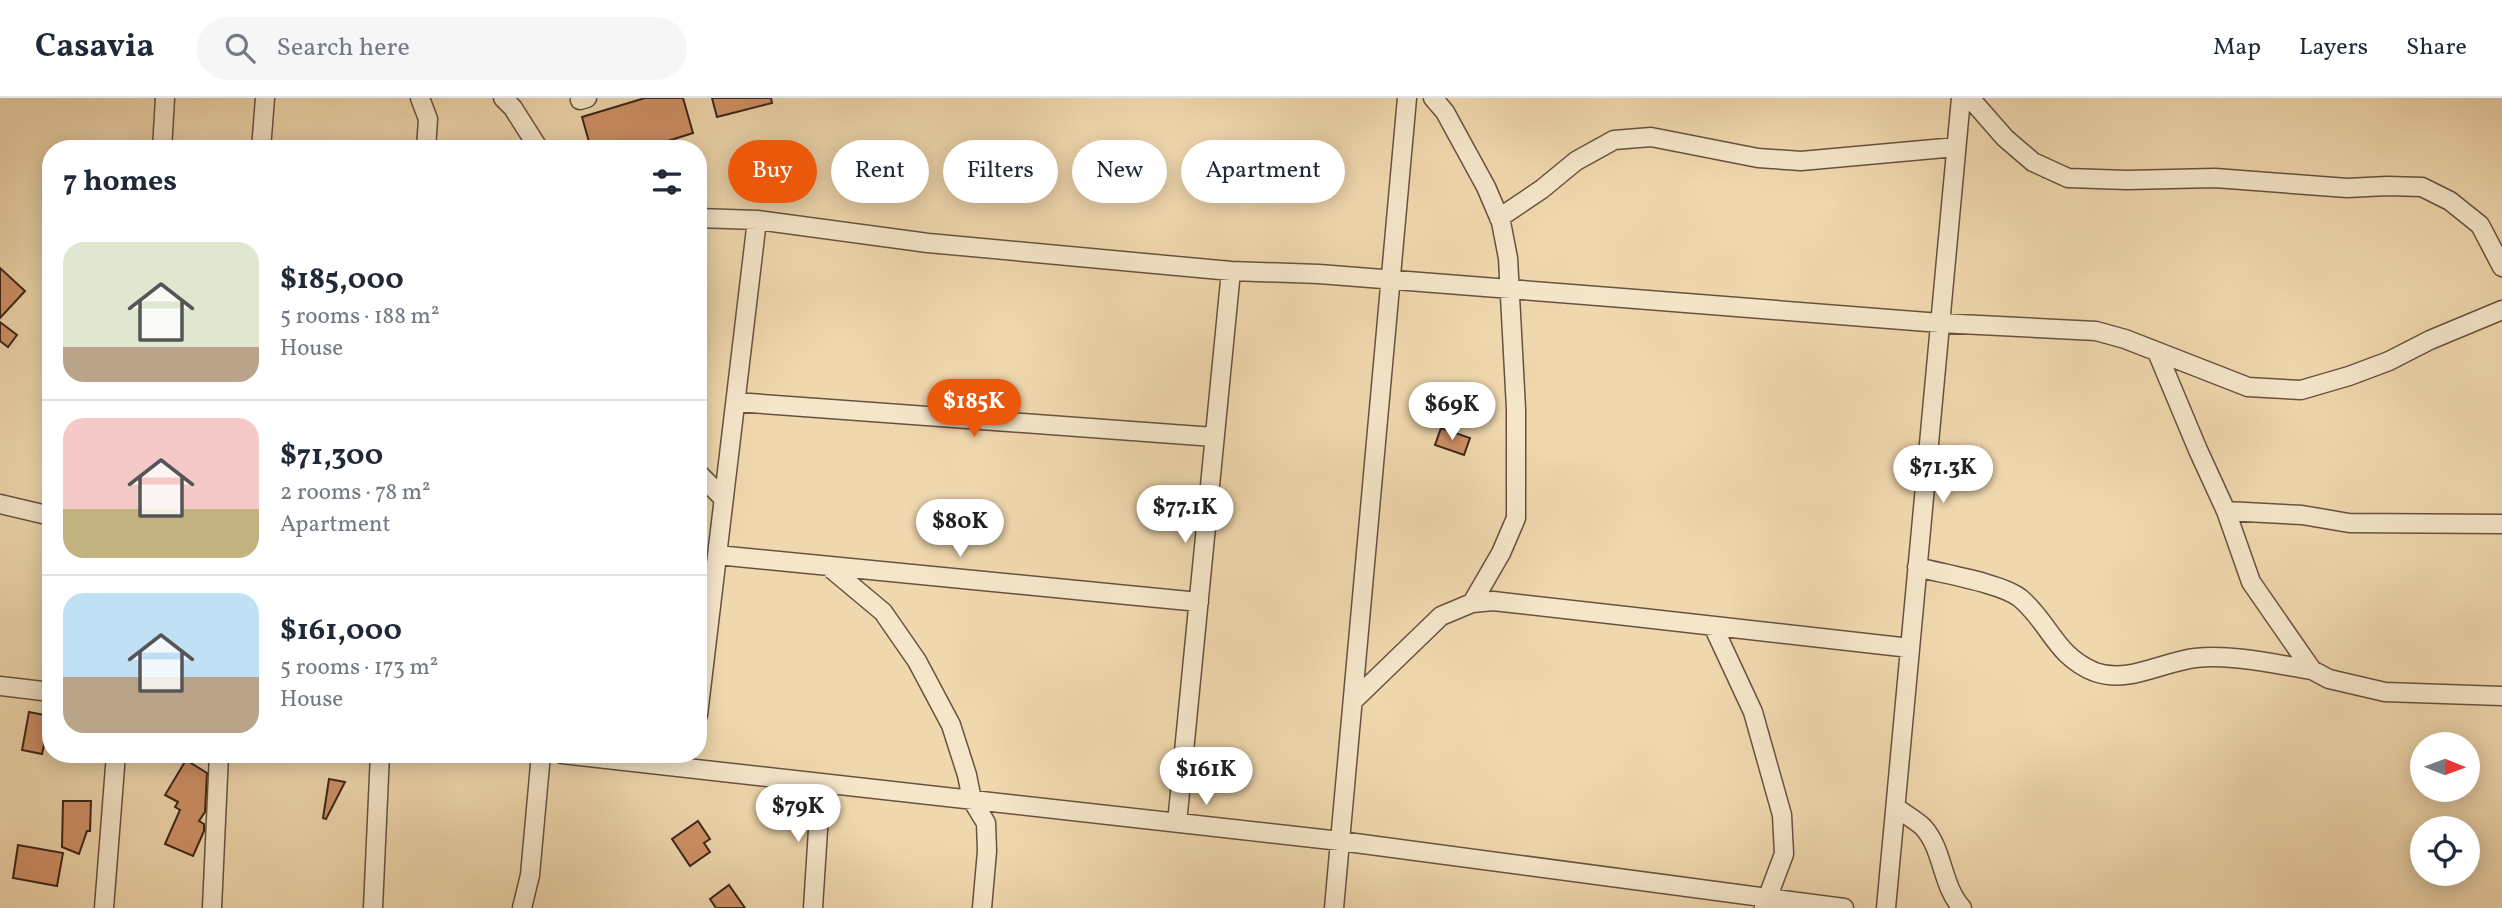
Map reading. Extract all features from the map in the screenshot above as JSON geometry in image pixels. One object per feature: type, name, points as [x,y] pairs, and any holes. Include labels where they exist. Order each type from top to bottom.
[{"type":"street","points":[[163,140],[165,98]]},
{"type":"street","points":[[262,140],[265,98]]},
{"type":"street","points":[[420,98],[428,119],[427,140]]},
{"type":"street","points":[[503,98],[513,108],[533,140]]},
{"type":"street","points":[[1334,908],[1407,98]]},
{"type":"street","points":[[1433,98],[1446,112],[1486,187],[1499,218],[1508,258],[1516,409],[1516,519],[1501,553],[1472,603]]},
{"type":"street","points":[[1886,908],[1961,98]]},
{"type":"street","points":[[1970,98],[2004,138],[2033,162],[2068,178],[2215,178],[2347,188],[2422,187],[2450,201],[2480,225],[2502,267]]},
{"type":"street","points":[[1499,218],[1542,189],[1576,161],[1614,141],[1651,137],[1758,158],[1801,161],[1956,147]]},
{"type":"street","points":[[707,218],[757,220],[928,243],[1231,271],[1319,274],[1940,323],[2096,331],[2125,339],[2248,387],[2301,390],[2389,361],[2430,340],[2502,310]]},
{"type":"street","points":[[707,639],[757,220]]},
{"type":"street","points":[[1177,823],[1231,271]]},
{"type":"street","points":[[2157,352],[2226,511],[2251,582],[2312,670]]},
{"type":"street","points":[[736,402],[1214,438]]},
{"type":"street","points":[[707,482],[724,499]]},
{"type":"street","points":[[0,504],[42,514]]},
{"type":"street","points":[[2226,511],[2302,515],[2349,523],[2502,524]]},
{"type":"street","points":[[717,555],[1199,602]]},
{"type":"street","points":[[828,566],[883,611],[917,661],[951,725],[972,800],[986,823],[987,851],[982,908]]},
{"type":"street","points":[[1917,568],[1993,586],[2017,596],[2036,613],[2066,655],[2097,672],[2125,675],[2193,658],[2227,657],[2312,670],[2329,679],[2385,692],[2502,696]]},
{"type":"street","points":[[1353,701],[1441,616],[1472,603],[1493,601],[1910,648]]},
{"type":"street","points":[[1713,626],[1753,712],[1782,815],[1784,854],[1766,903]]},
{"type":"street","points":[[0,685],[42,691]]},
{"type":"street","points":[[104,908],[115,763]]},
{"type":"street","points":[[212,908],[219,763]]},
{"type":"street","points":[[373,908],[380,763]]},
{"type":"street","points":[[522,908],[530,875],[540,763]]},
{"type":"street","points":[[699,763],[821,783],[1340,841],[1766,903],[1844,908]]},
{"type":"street","points":[[813,908],[821,783]]},
{"type":"street","points":[[1896,807],[1923,827],[1941,862],[1946,884],[1962,908]]},
{"type":"building","points":[[645,98],[683,98],[693,133],[671,140],[588,140],[582,117]]},
{"type":"building","points":[[712,98],[771,98],[772,103],[717,117]]},
{"type":"building","points":[[0,268],[25,291],[0,318]]},
{"type":"building","points":[[0,322],[17,335],[8,347],[0,341]]},
{"type":"building","points":[[1441,428],[1470,438],[1464,455],[1435,445]]},
{"type":"building","points":[[29,712],[42,714],[42,754],[22,750]]},
{"type":"building","points":[[1215,753],[1228,759],[1223,771],[1209,765]]},
{"type":"building","points":[[184,763],[191,763],[207,773],[205,812],[199,821],[204,824],[204,831],[193,856],[165,844],[180,810],[175,807],[178,802],[165,795]]},
{"type":"building","points":[[329,779],[345,782],[326,819],[323,818]]},
{"type":"building","points":[[63,801],[91,801],[90,831],[87,831],[79,854],[62,847]]},
{"type":"building","points":[[698,821],[710,839],[704,843],[710,852],[690,866],[672,839]]},
{"type":"building","points":[[18,845],[63,853],[57,886],[13,878]]},
{"type":"building","points":[[729,885],[745,908],[716,908],[710,899]]}]
